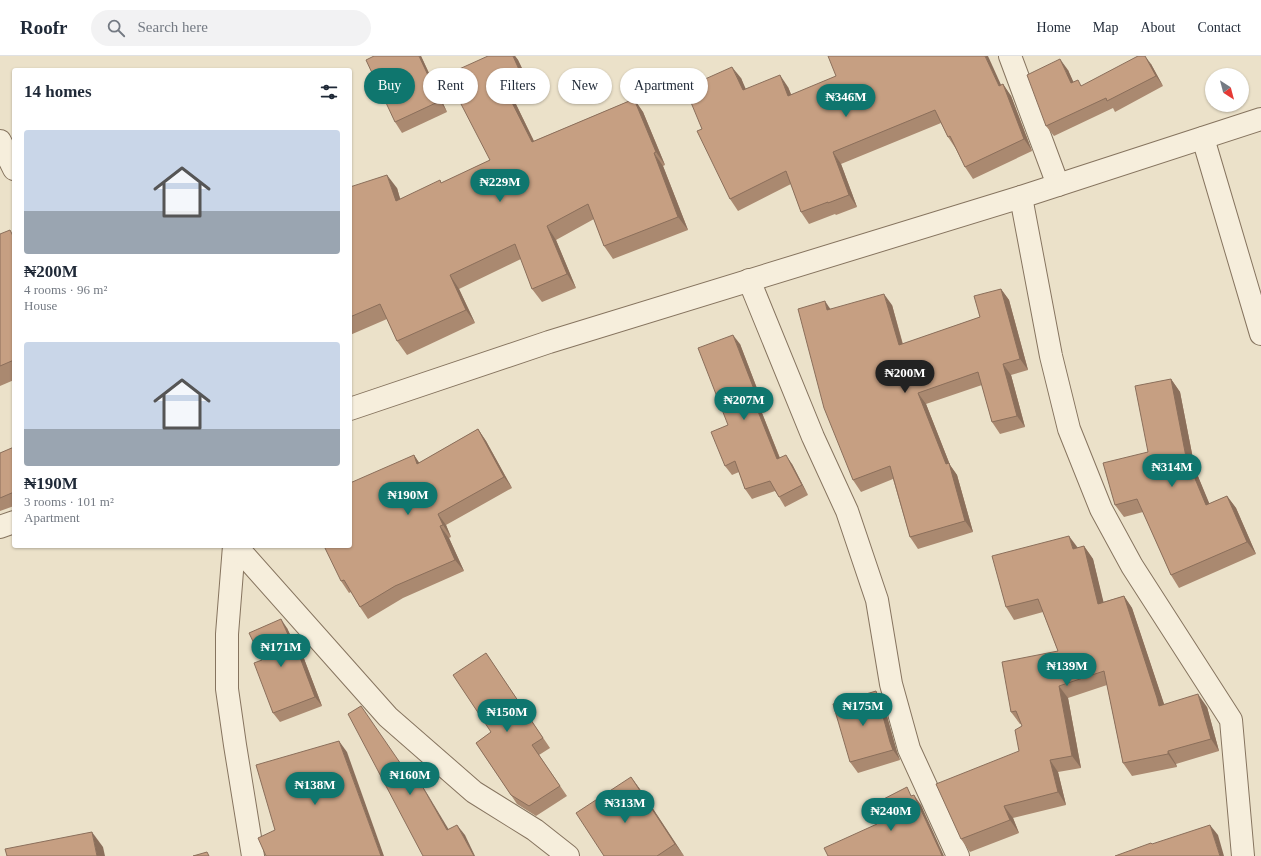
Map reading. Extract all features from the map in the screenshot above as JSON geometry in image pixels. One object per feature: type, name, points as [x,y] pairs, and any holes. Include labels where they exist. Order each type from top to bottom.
[{"type":"street","points":[[1010,56],[1058,185]]},
{"type":"street","points":[[352,408],[549,342],[1058,185],[1261,119]]},
{"type":"street","points":[[1203,138],[1261,334]]},
{"type":"street","points":[[0,141],[12,165]]},
{"type":"street","points":[[1021,196],[1051,356],[1069,429],[1101,509],[1132,566],[1231,720],[1243,856]]},
{"type":"street","points":[[748,280],[813,437],[847,512],[877,600],[891,684],[909,748],[958,856]]},
{"type":"street","points":[[0,526],[12,523]]},
{"type":"street","points":[[235,548],[227,634],[227,689],[254,856]]},
{"type":"street","points":[[237,548],[388,717],[474,792],[536,830],[568,856]]},
{"type":"building","points":[[374,56],[419,56],[425,68],[423,68],[423,104],[434,104],[395,122],[387,104],[415,104],[415,68],[370,68],[366,60]]},
{"type":"building","points":[[488,56],[513,56],[518,68],[486,68],[486,104],[513,104],[532,142],[622,104],[636,104],[656,152],[654,153],[678,217],[604,246],[588,204],[547,226],[567,274],[532,289],[515,244],[450,275],[466,310],[397,341],[380,304],[352,316],[352,186],[387,175],[396,201],[440,180],[441,183],[490,160],[461,104],[478,104],[478,68],[461,68]]},
{"type":"building","points":[[828,56],[985,56],[999,86],[1003,84],[1024,139],[965,167],[935,110],[833,152],[849,195],[801,212],[786,171],[730,199],[697,131],[702,129],[692,104],[708,104],[708,78],[732,67],[743,90],[780,75],[788,96],[836,76]]},
{"type":"building","points":[[1138,56],[1145,56],[1156,76],[1107,101],[1106,98],[1046,126],[1027,75],[1060,59],[1071,83],[1078,80],[1081,86]]},
{"type":"building","points":[[10,230],[12,234],[12,361],[0,366],[0,234]]},
{"type":"building","points":[[1001,289],[1020,359],[1003,364],[1017,416],[992,422],[978,372],[918,393],[946,464],[949,463],[965,521],[910,537],[890,466],[853,480],[824,408],[798,309],[825,301],[827,310],[884,294],[899,345],[980,317],[974,296]]},
{"type":"building","points":[[733,335],[759,402],[755,404],[777,459],[786,455],[802,485],[779,497],[770,481],[745,489],[735,461],[725,466],[711,432],[728,425],[698,348]]},
{"type":"building","points":[[1171,379],[1186,457],[1206,505],[1227,496],[1247,542],[1171,575],[1137,499],[1115,505],[1103,463],[1148,452],[1135,386]]},
{"type":"building","points":[[478,429],[504,477],[438,514],[443,525],[440,526],[455,560],[395,586],[360,607],[344,580],[341,581],[325,548],[352,548],[352,482],[414,455],[417,464]]},
{"type":"building","points":[[12,448],[12,493],[0,498],[0,453]]},
{"type":"building","points":[[1069,536],[1073,549],[1084,546],[1098,604],[1124,596],[1159,706],[1198,694],[1211,739],[1168,751],[1168,754],[1123,763],[1104,671],[1059,686],[1072,756],[1050,760],[1058,792],[1004,806],[1010,820],[961,839],[936,784],[1019,751],[1015,730],[1022,726],[1016,711],[1011,712],[1002,662],[1058,651],[1038,599],[1006,607],[992,556]]},
{"type":"building","points":[[281,619],[294,648],[296,647],[315,697],[273,713],[254,663],[262,660],[249,633]]},
{"type":"building","points":[[486,653],[543,738],[532,745],[560,786],[529,806],[511,795],[476,743],[491,732],[453,675]]},
{"type":"building","points":[[876,691],[893,750],[850,762],[833,704]]},
{"type":"building","points":[[361,706],[416,786],[421,784],[447,830],[457,825],[474,856],[423,856],[348,714]]},
{"type":"building","points":[[339,741],[381,856],[266,856],[258,838],[275,830],[256,765]]},
{"type":"building","points":[[631,777],[675,844],[657,856],[604,856],[576,813]]},
{"type":"building","points":[[907,787],[911,796],[914,795],[942,856],[828,856],[824,848],[877,824],[868,807]]},
{"type":"building","points":[[1210,825],[1220,856],[1115,856],[1151,843],[1152,844]]},
{"type":"building","points":[[92,832],[97,856],[7,856],[5,849]]},
{"type":"building","points":[[207,852],[209,856],[193,856]]}]
